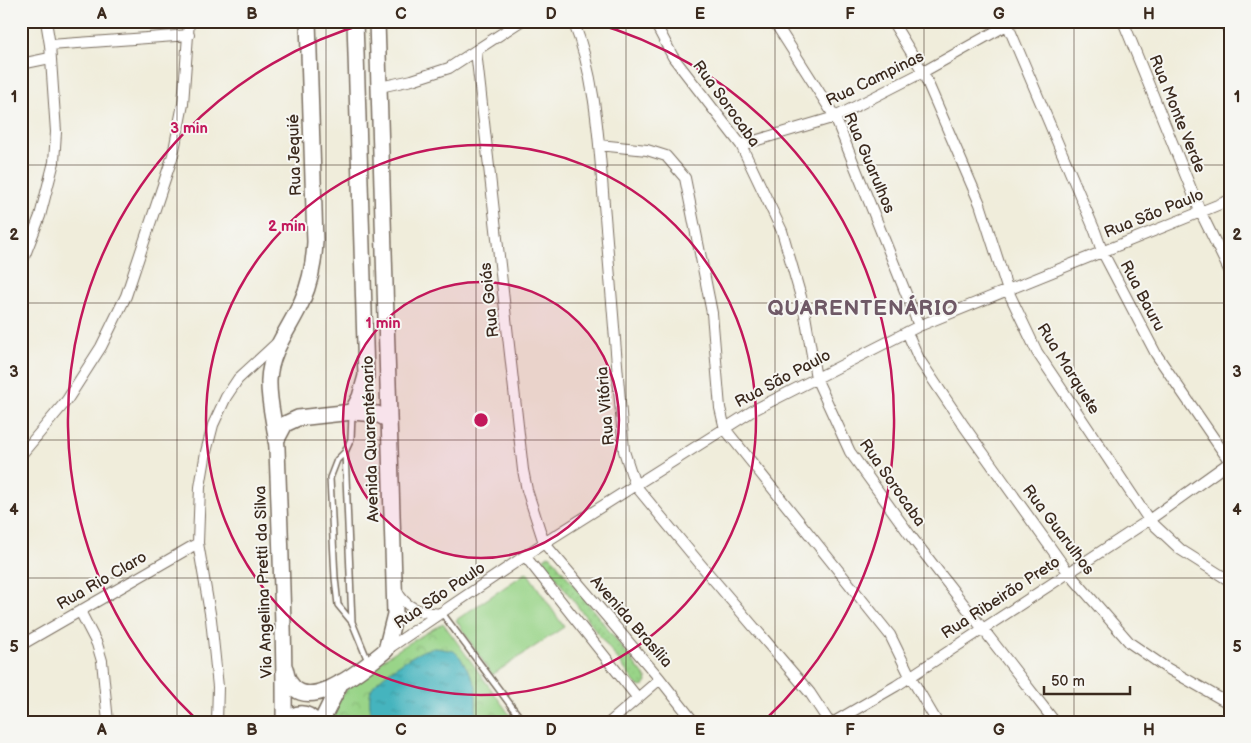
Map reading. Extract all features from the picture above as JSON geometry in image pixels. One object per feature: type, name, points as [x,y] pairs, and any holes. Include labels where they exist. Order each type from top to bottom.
[{"type":"main road","name":"Rua Jequié","points":[[276,441],[269,381],[270,366],[280,340],[291,324],[302,302],[311,279],[314,259],[308,21]]},
{"type":"main road","points":[[352,412],[360,397],[366,376],[355,21]]},
{"type":"main road","name":"Avenida Quarenténario","points":[[377,21],[394,614],[386,650]]},
{"type":"main road","points":[[276,441],[281,429],[291,420],[352,412],[377,414],[389,420]]},
{"type":"main road","name":"Via Angelina Pretti da Silva","points":[[276,441],[286,722]]},
{"type":"main road","points":[[285,668],[290,683],[304,693],[313,694],[322,692],[341,682],[386,650]]},
{"type":"main road","points":[[321,722],[341,682]]},
{"type":"main road","points":[[286,722],[294,715],[304,714],[311,717],[315,722]]},
{"type":"street","points":[[21,265],[40,216],[54,162],[56,132],[50,45],[46,21]]},
{"type":"street","points":[[21,456],[67,400],[101,347],[126,296],[173,155],[183,104],[189,21]]},
{"type":"street","points":[[380,87],[412,80],[449,68],[521,21]]},
{"type":"street","name":"Rua Vitória","points":[[573,21],[589,68],[599,145],[624,452],[635,485],[810,693],[829,722]]},
{"type":"street","name":"Rua Sorocaba","points":[[654,21],[674,57],[741,145],[782,231],[803,304],[816,378],[850,452],[910,535],[1055,722]]},
{"type":"street","name":"Rua Guarulhos","points":[[774,21],[835,117],[920,326]]},
{"type":"street","name":"Rua Marquete","points":[[892,21],[924,72],[980,204],[1008,291],[1037,352],[1148,520],[1181,550],[1230,581]]},
{"type":"street","name":"Rua Monte Verde","points":[[1123,21],[1200,211],[1230,272]]},
{"type":"street","points":[[1224,21],[1230,32]]},
{"type":"street","name":"Rua Campinas","points":[[741,145],[835,117],[924,72],[1009,22]]},
{"type":"street","name":"Rua Bauru","points":[[1009,22],[1102,252],[1156,354],[1230,462]]},
{"type":"street","points":[[50,45],[189,35]]},
{"type":"street","name":"Rua Goiás","points":[[476,51],[523,470],[527,490],[544,543]]},
{"type":"street","points":[[21,64],[50,58]]},
{"type":"street","points":[[599,145],[647,150],[666,156],[685,178],[712,313],[720,408],[724,429],[890,635],[910,676],[937,722]]},
{"type":"street","name":"Rua São Paulo","points":[[386,650],[544,543],[754,410],[906,332],[1230,200]]},
{"type":"street","name":"Rua Guarulhos","points":[[906,332],[919,360],[1068,572],[1130,643],[1165,667],[1230,704]]},
{"type":"street","points":[[217,722],[218,687],[211,619],[198,543],[200,486],[213,425],[226,397],[238,379],[280,340]]},
{"type":"street","name":"Rua Ribeirão Preto","points":[[834,722],[896,686],[1148,520],[1230,462]]},
{"type":"street","name":"Rua Rio Claro","points":[[21,645],[198,543]]},
{"type":"street","name":"Avenida Brasília","points":[[544,543],[660,679],[694,722]]},
{"type":"street","points":[[525,556],[637,697]]},
{"type":"street","points":[[393,582],[400,599],[408,606],[416,610],[441,614]]},
{"type":"street","points":[[80,611],[97,644],[102,661],[108,722]]},
{"type":"street","points":[[610,722],[660,679]]},
{"type":"lane","points":[[352,412],[351,439],[345,452],[337,460],[330,478],[331,532],[338,604],[352,622],[368,663]]},
{"type":"lane","points":[[345,452],[352,622]]},
{"type":"lane","points":[[441,614],[521,719]]},
{"type":"green space","points":[[548,555],[551,556],[646,678],[647,682],[644,686],[640,687],[636,684],[545,563],[544,558]]},
{"type":"green space","points":[[527,572],[564,627],[492,675],[456,620]]},
{"type":"green space","points":[[443,623],[515,722],[329,722],[343,694],[363,674],[390,655]]},
{"type":"water","points":[[436,648],[454,651],[471,675],[476,686],[476,722],[371,722],[370,697],[374,685],[395,667],[425,650]]},
{"type":"district","name":"QUARENTENÁRIO","points":[[863,308]]}]
